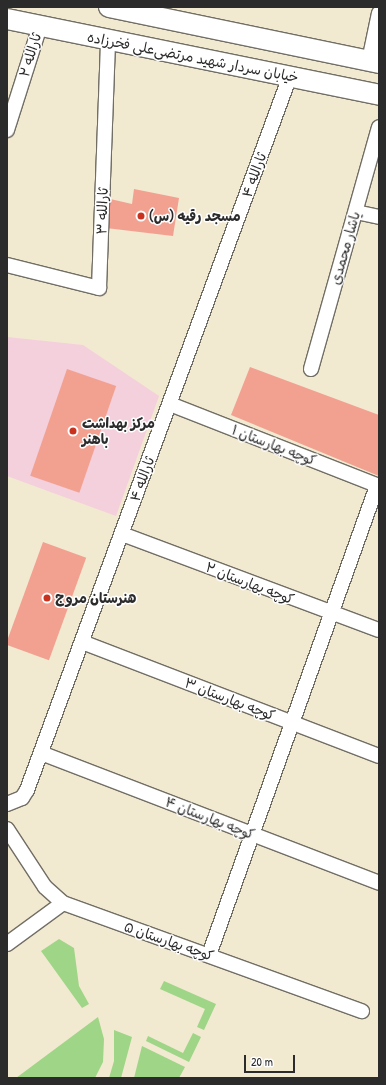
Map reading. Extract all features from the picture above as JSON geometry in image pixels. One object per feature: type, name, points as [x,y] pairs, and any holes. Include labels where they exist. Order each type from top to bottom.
[{"type":"main road","points":[[109,7],[374,62]]},
{"type":"main road","name":"خیابان سردار شهید مرتضی‌علی فخرزاده","points":[[7,19],[379,95]]},
{"type":"street","points":[[374,62],[379,13]]},
{"type":"street","name":"ثارالله ۲","points":[[7,130],[40,26]]},
{"type":"street","name":"ثارالله ۳","points":[[7,265],[98,288],[108,40]]},
{"type":"street","name":"ثارالله ۴","points":[[7,804],[22,798],[27,790],[290,76]]},
{"type":"street","name":"یاشار محمدی","points":[[311,369],[379,127]]},
{"type":"street","points":[[356,212],[379,217]]},
{"type":"street","name":"کوچه بهارستان ۱","points":[[170,404],[378,486]]},
{"type":"street","points":[[209,955],[378,486]]},
{"type":"street","name":"کوچه بهارستان ۲","points":[[122,534],[331,614],[379,630]]},
{"type":"street","name":"کوچه بهارستان ۳","points":[[82,642],[379,756]]},
{"type":"street","name":"کوچه بهارستان ۴","points":[[41,753],[379,883]]},
{"type":"street","name":"کوچه بهارستان ۵","points":[[7,829],[45,886],[63,903],[362,1011]]},
{"type":"street","points":[[7,944],[63,903]]},
{"type":"shaded area","points":[[7,337],[83,345],[159,396],[116,516],[7,476]]},
{"type":"green space","points":[[59,939],[74,948],[79,986],[89,1004],[82,1008],[41,951]]},
{"type":"green space","points":[[164,981],[216,1004],[204,1030],[197,1027],[205,1009],[160,989]]},
{"type":"green space","points":[[98,1017],[104,1039],[103,1062],[95,1078],[16,1078]]},
{"type":"green space","points":[[114,1030],[132,1037],[121,1078],[109,1078],[114,1061]]},
{"type":"green space","points":[[193,1033],[201,1037],[189,1062],[146,1041],[148,1036],[183,1053]]},
{"type":"green space","points":[[142,1046],[185,1067],[179,1078],[134,1078]]},
{"type":"building","name":"مسجد رقیه (س)","points":[[134,189],[179,198],[173,236],[106,228],[106,198],[132,204]]},
{"type":"building","points":[[250,367],[379,415],[379,476],[231,415]]},
{"type":"building","name":"مرکز بهداشت باهنر","points":[[67,369],[116,386],[79,493],[30,476]]},
{"type":"building","name":"هنرستان مروج","points":[[43,542],[86,558],[49,660],[7,645],[7,641]]},
{"type":"place","name":"مسجد رقیه (س)","points":[[141,216]]},
{"type":"place","name":"مرکز بهداشت باهنر","points":[[73,431]]},
{"type":"place","name":"هنرستان مروج","points":[[47,598]]}]
